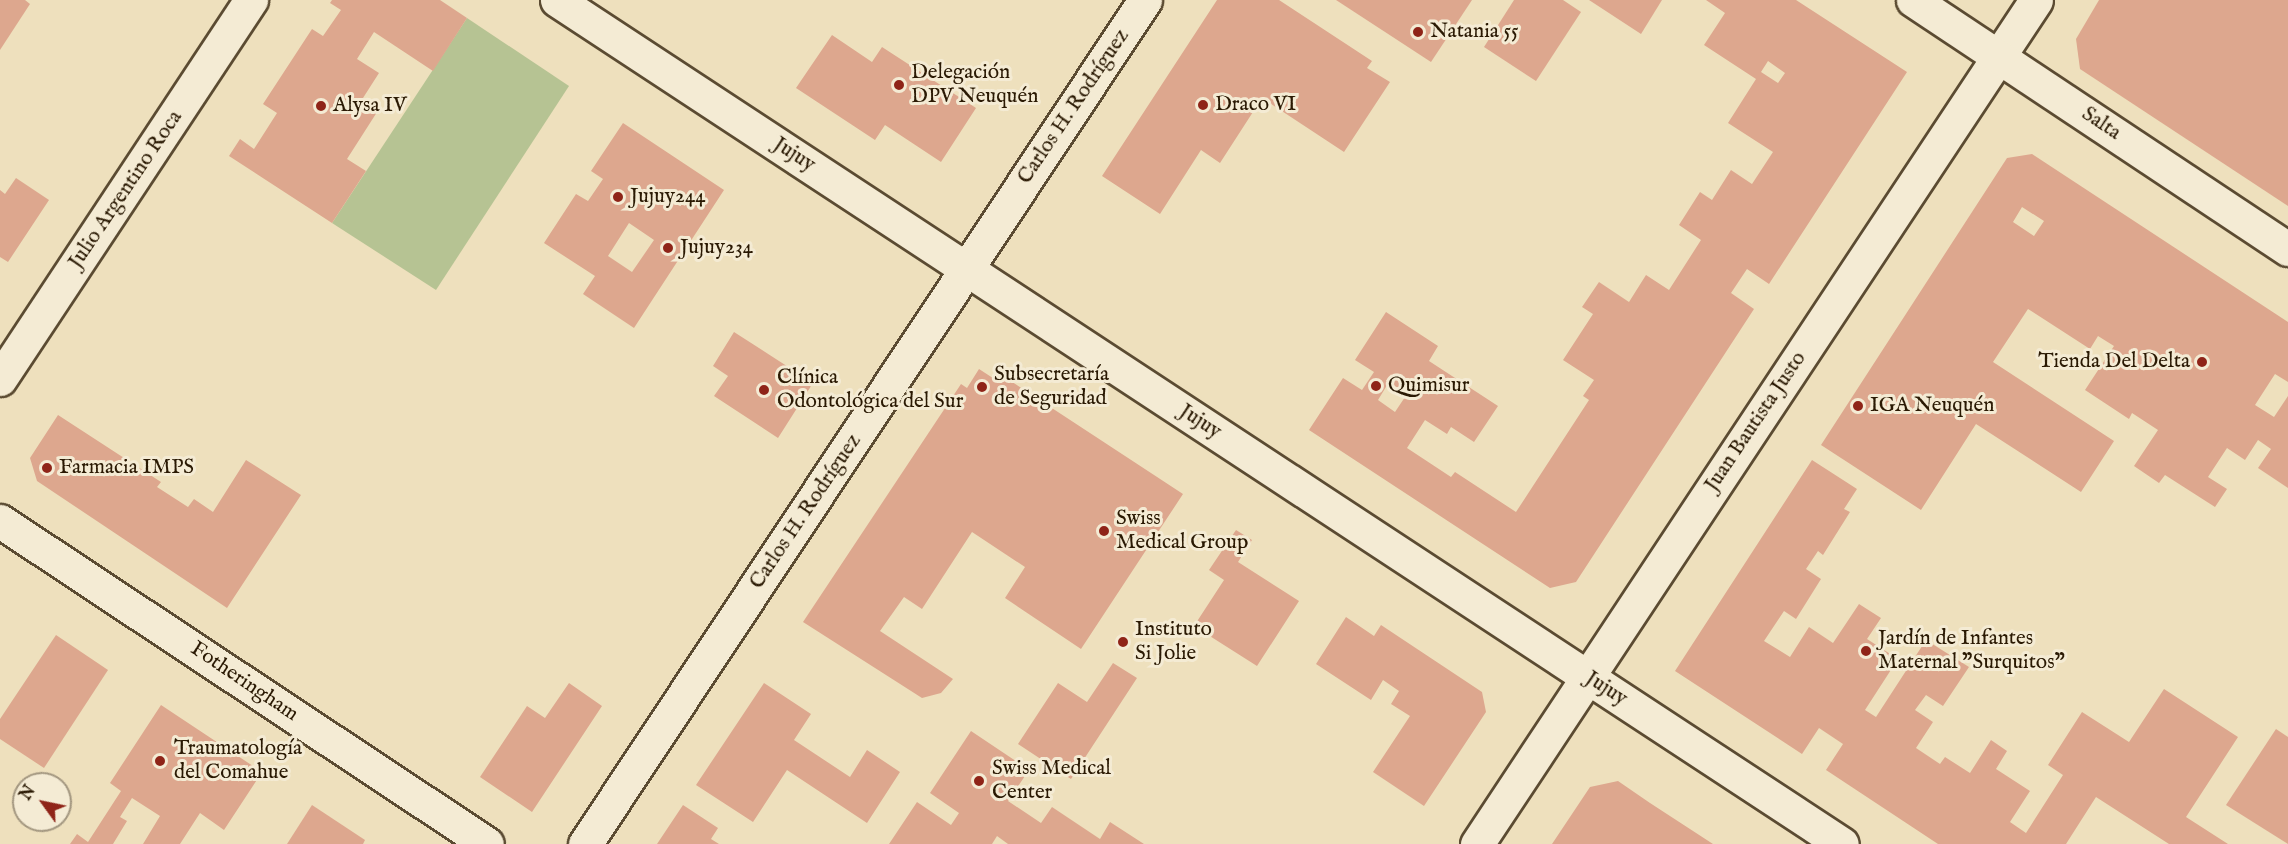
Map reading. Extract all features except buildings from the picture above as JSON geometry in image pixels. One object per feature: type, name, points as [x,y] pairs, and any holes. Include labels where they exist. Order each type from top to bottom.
[{"type":"street","name":"Julio Argentino Roca","points":[[0,379],[251,0]]},
{"type":"street","name":"Jujuy","points":[[557,0],[1842,844]]},
{"type":"street","name":"Carlos H. Rodríguez","points":[[585,844],[1145,0]]},
{"type":"street","name":"Salta","points":[[1913,0],[2288,249]]},
{"type":"street","name":"Juan Bautista Justo","points":[[1477,844],[2036,0]]},
{"type":"street","name":"Fotheringham","points":[[0,521],[487,844]]},
{"type":"green space","points":[[467,18],[569,86],[436,290],[332,223]]},
{"type":"place","name":"Natania 55","points":[[1418,32]]},
{"type":"place","name":"Delegación DPV Neuquén","points":[[899,85]]},
{"type":"place","name":"Draco VI","points":[[1203,105]]},
{"type":"place","name":"Alysa IV","points":[[321,106]]},
{"type":"place","name":"Jujuy244","points":[[618,197]]},
{"type":"place","name":"Jujuy234","points":[[668,248]]},
{"type":"place","name":"Tienda Del Delta","points":[[2202,362]]},
{"type":"place","name":"Quimisur","points":[[1376,386]]},
{"type":"place","name":"Subsecretaría de Seguridad","points":[[982,387]]},
{"type":"place","name":"Clínica Odontológica del Sur","points":[[764,390]]},
{"type":"place","name":"IGA Neuquén","points":[[1858,406]]},
{"type":"place","name":"Farmacia IMPS","points":[[47,468]]},
{"type":"place","name":"Swiss Medical Group","points":[[1104,531]]},
{"type":"place","name":"Instituto Si Jolie","points":[[1123,642]]},
{"type":"place","name":"Jardín de Infantes Maternal \"Surquitos\"","points":[[1866,651]]},
{"type":"place","name":"Traumatología del Comahue","points":[[160,761]]},
{"type":"place","name":"Swiss Medical Center","points":[[979,781]]}]
